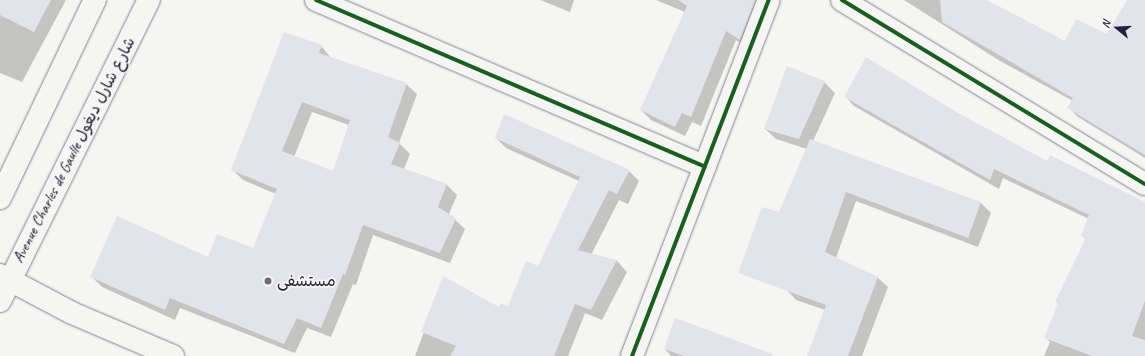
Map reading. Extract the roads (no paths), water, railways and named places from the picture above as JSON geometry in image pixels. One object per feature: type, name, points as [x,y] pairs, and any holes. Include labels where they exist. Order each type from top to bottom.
[{"type":"street","points":[[0,198],[95,0]]},
{"type":"street","name":"Avenue Charles de Gaulle شارع شارل ديغول","points":[[0,301],[4,278],[149,0]]},
{"type":"street","points":[[316,0],[705,167]]},
{"type":"street","points":[[632,356],[769,0]]},
{"type":"street","points":[[842,0],[1145,184]]},
{"type":"street","points":[[4,278],[72,313],[173,356]]},
{"type":"place","name":"مستشفى","points":[[268,281]]}]
